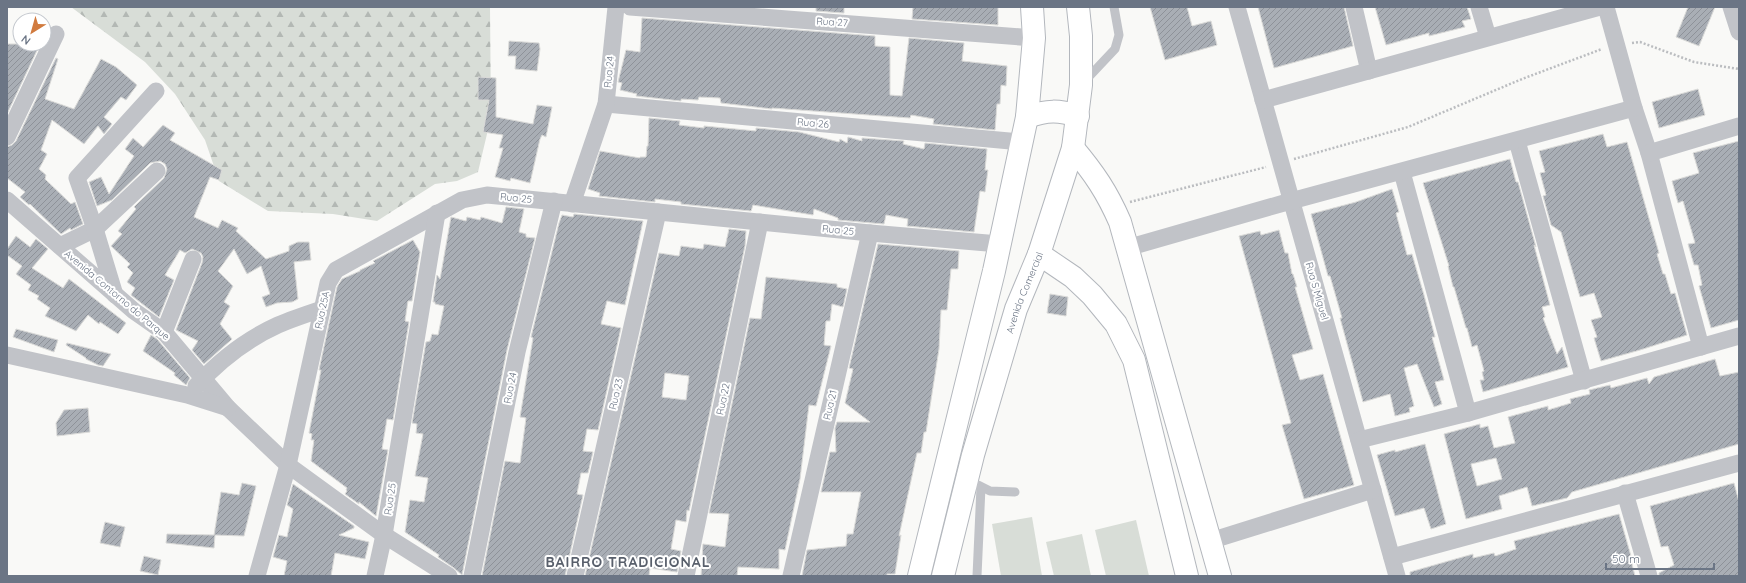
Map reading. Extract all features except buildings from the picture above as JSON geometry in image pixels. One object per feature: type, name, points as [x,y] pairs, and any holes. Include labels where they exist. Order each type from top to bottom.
[{"type":"street","name":"Rua 24","points":[[572,204],[606,104],[616,7]]},
{"type":"street","name":"Rua 27","points":[[630,7],[1034,38]]},
{"type":"street","points":[[919,576],[994,271],[1021,142],[1028,117],[1034,38],[1032,7]]},
{"type":"street","name":"Avenida Comercial","points":[[943,576],[974,483],[973,455],[1016,309],[1039,254],[1073,148],[1081,85],[1081,36],[1078,7]]},
{"type":"street","name":"Rua S Miguel","points":[[1237,7],[1397,576]]},
{"type":"street","points":[[1354,7],[1369,71]]},
{"type":"street","points":[[1479,7],[1488,37]]},
{"type":"street","points":[[1263,100],[1600,7]]},
{"type":"street","points":[[1606,7],[1634,108],[1649,153],[1701,347]]},
{"type":"street","points":[[1731,7],[1739,32]]},
{"type":"street","points":[[7,137],[56,34]]},
{"type":"street","points":[[115,295],[95,229],[77,178],[156,91]]},
{"type":"street","name":"Rua 26","points":[[606,104],[1021,142]]},
{"type":"street","points":[[1127,248],[1291,200],[1402,172],[1634,108]]},
{"type":"street","points":[[1028,117],[1042,112],[1056,111],[1078,116]]},
{"type":"street","points":[[1649,153],[1739,126]]},
{"type":"street","points":[[1517,140],[1584,381]]},
{"type":"street","points":[[1073,148],[1095,175],[1113,206],[1120,222],[1220,576]]},
{"type":"street","points":[[60,246],[95,229],[157,171]]},
{"type":"street","points":[[1402,172],[1468,413]]},
{"type":"street","name":"Rua 25","points":[[374,576],[384,535],[437,213],[462,200],[487,195],[870,233],[1000,244]]},
{"type":"street","name":"Avenida Contorno do Parque","points":[[7,200],[134,311],[164,332],[228,408],[288,465],[384,535]]},
{"type":"street","name":"Rua 24","points":[[472,576],[517,352],[554,201]]},
{"type":"street","name":"Rua 23","points":[[575,576],[658,212]]},
{"type":"street","name":"Rua 25A","points":[[288,465],[328,283],[336,270],[437,213]]},
{"type":"street","name":"Rua 22","points":[[686,576],[760,222]]},
{"type":"street","name":"Rua 21","points":[[791,576],[870,233]]},
{"type":"street","points":[[1039,254],[1073,276],[1092,295],[1116,324],[1134,360],[1185,567],[1212,547],[1373,490]]},
{"type":"street","points":[[164,332],[193,259]]},
{"type":"street","points":[[994,271],[1002,281],[1012,287],[1024,287]]},
{"type":"street","points":[[188,396],[203,378],[223,360],[261,335],[277,326],[322,309]]},
{"type":"street","points":[[1359,440],[1468,413],[1739,336]]},
{"type":"street","points":[[7,355],[188,396],[228,408]]},
{"type":"street","points":[[1392,557],[1739,463]]},
{"type":"street","points":[[257,576],[288,465]]},
{"type":"street","points":[[1625,493],[1649,576]]},
{"type":"street","points":[[384,535],[449,576]]},
{"type":"lane","points":[[1081,85],[1115,49],[1120,35],[1114,7]]},
{"type":"lane","points":[[977,576],[974,483],[990,491],[1015,492]]},
{"type":"path","points":[[1113,206],[1281,163],[1408,127],[1522,79],[1616,44],[1640,42],[1694,62],[1739,69]]},
{"type":"green space","points":[[71,7],[490,7],[491,117],[478,172],[457,181],[435,184],[377,221],[333,214],[268,211],[219,181],[205,140],[175,94],[145,62]]},
{"type":"green space","points":[[1032,517],[1042,576],[1001,576],[992,524]]},
{"type":"green space","points":[[1136,520],[1149,576],[1106,576],[1095,530]]},
{"type":"green space","points":[[1082,534],[1091,576],[1054,576],[1046,542]]},
{"type":"district","name":"BAIRRO TRADICIONAL","points":[[628,562]]}]
